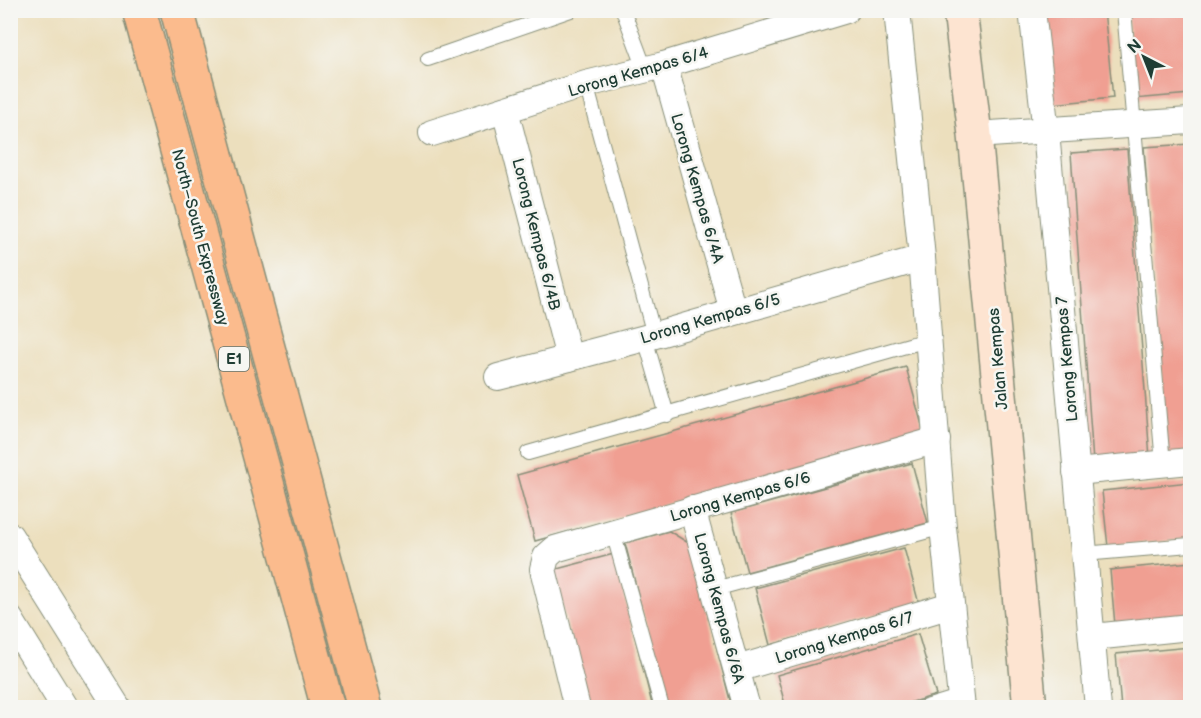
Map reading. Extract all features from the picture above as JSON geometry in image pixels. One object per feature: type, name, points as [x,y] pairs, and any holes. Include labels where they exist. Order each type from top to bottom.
[{"type":"highway","name":"North–South Expressway","points":[[139,10],[328,708]]},
{"type":"highway","name":"E1","points":[[177,10],[365,708]]},
{"type":"main road","name":"Jalan Kempas","points":[[960,10],[975,135],[1030,708]]},
{"type":"street","name":"Lorong Kempas 6/4","points":[[432,133],[586,84],[655,67],[846,10]]},
{"type":"street","points":[[897,10],[922,258],[943,527],[962,702]]},
{"type":"street","name":"Lorong Kempas 7","points":[[1032,10],[1046,132],[1098,708]]},
{"type":"street","name":"Lorong Kempas 6/4A","points":[[655,67],[733,312]]},
{"type":"street","name":"Lorong Kempas 6/4B","points":[[505,110],[569,358]]},
{"type":"street","points":[[975,135],[1191,121]]},
{"type":"street","name":"Lorong Kempas 6/5","points":[[498,377],[922,258]]},
{"type":"street","name":"Lorong Kempas 6/6","points":[[577,708],[543,569],[546,557],[555,549],[937,440]]},
{"type":"street","points":[[1076,472],[1191,461]]},
{"type":"street","name":"Lorong Kempas 6/6A","points":[[692,509],[747,708]]},
{"type":"street","points":[[10,536],[118,708]]},
{"type":"street","name":"Lorong Kempas 6/7","points":[[736,669],[951,605]]},
{"type":"street","points":[[10,619],[64,708]]},
{"type":"street","points":[[1093,637],[1191,627]]},
{"type":"lane","points":[[428,59],[571,10]]},
{"type":"lane","points":[[623,10],[655,67]]},
{"type":"lane","points":[[1124,10],[1163,464]]},
{"type":"lane","points":[[586,84],[667,415]]},
{"type":"lane","points":[[528,453],[927,340]]},
{"type":"lane","points":[[714,589],[943,527]]},
{"type":"lane","points":[[613,532],[662,708]]},
{"type":"lane","points":[[1083,554],[1191,545]]},
{"type":"lane","points":[[923,708],[962,702]]},
{"type":"building","points":[[1042,10],[1104,10],[1113,98],[1051,104]]},
{"type":"building","points":[[1127,10],[1190,10],[1190,94],[1134,99]]},
{"type":"building","points":[[1190,144],[1190,454],[1167,456],[1144,147]]},
{"type":"building","points":[[1127,149],[1150,458],[1093,462],[1071,153]]},
{"type":"building","points":[[906,367],[924,433],[535,541],[517,475]]},
{"type":"building","points":[[912,463],[928,523],[747,572],[731,513]]},
{"type":"building","points":[[1190,482],[1190,539],[1108,547],[1102,491]]},
{"type":"building","points":[[669,531],[690,544],[732,708],[667,708],[625,543]]},
{"type":"building","points":[[904,548],[919,604],[770,645],[755,588]]},
{"type":"building","points":[[614,554],[653,708],[588,708],[553,570]]},
{"type":"building","points":[[1190,562],[1190,618],[1115,625],[1110,570]]},
{"type":"building","points":[[918,634],[936,695],[892,708],[786,708],[777,675]]},
{"type":"building","points":[[1190,647],[1190,703],[1147,708],[1121,708],[1116,654]]}]
